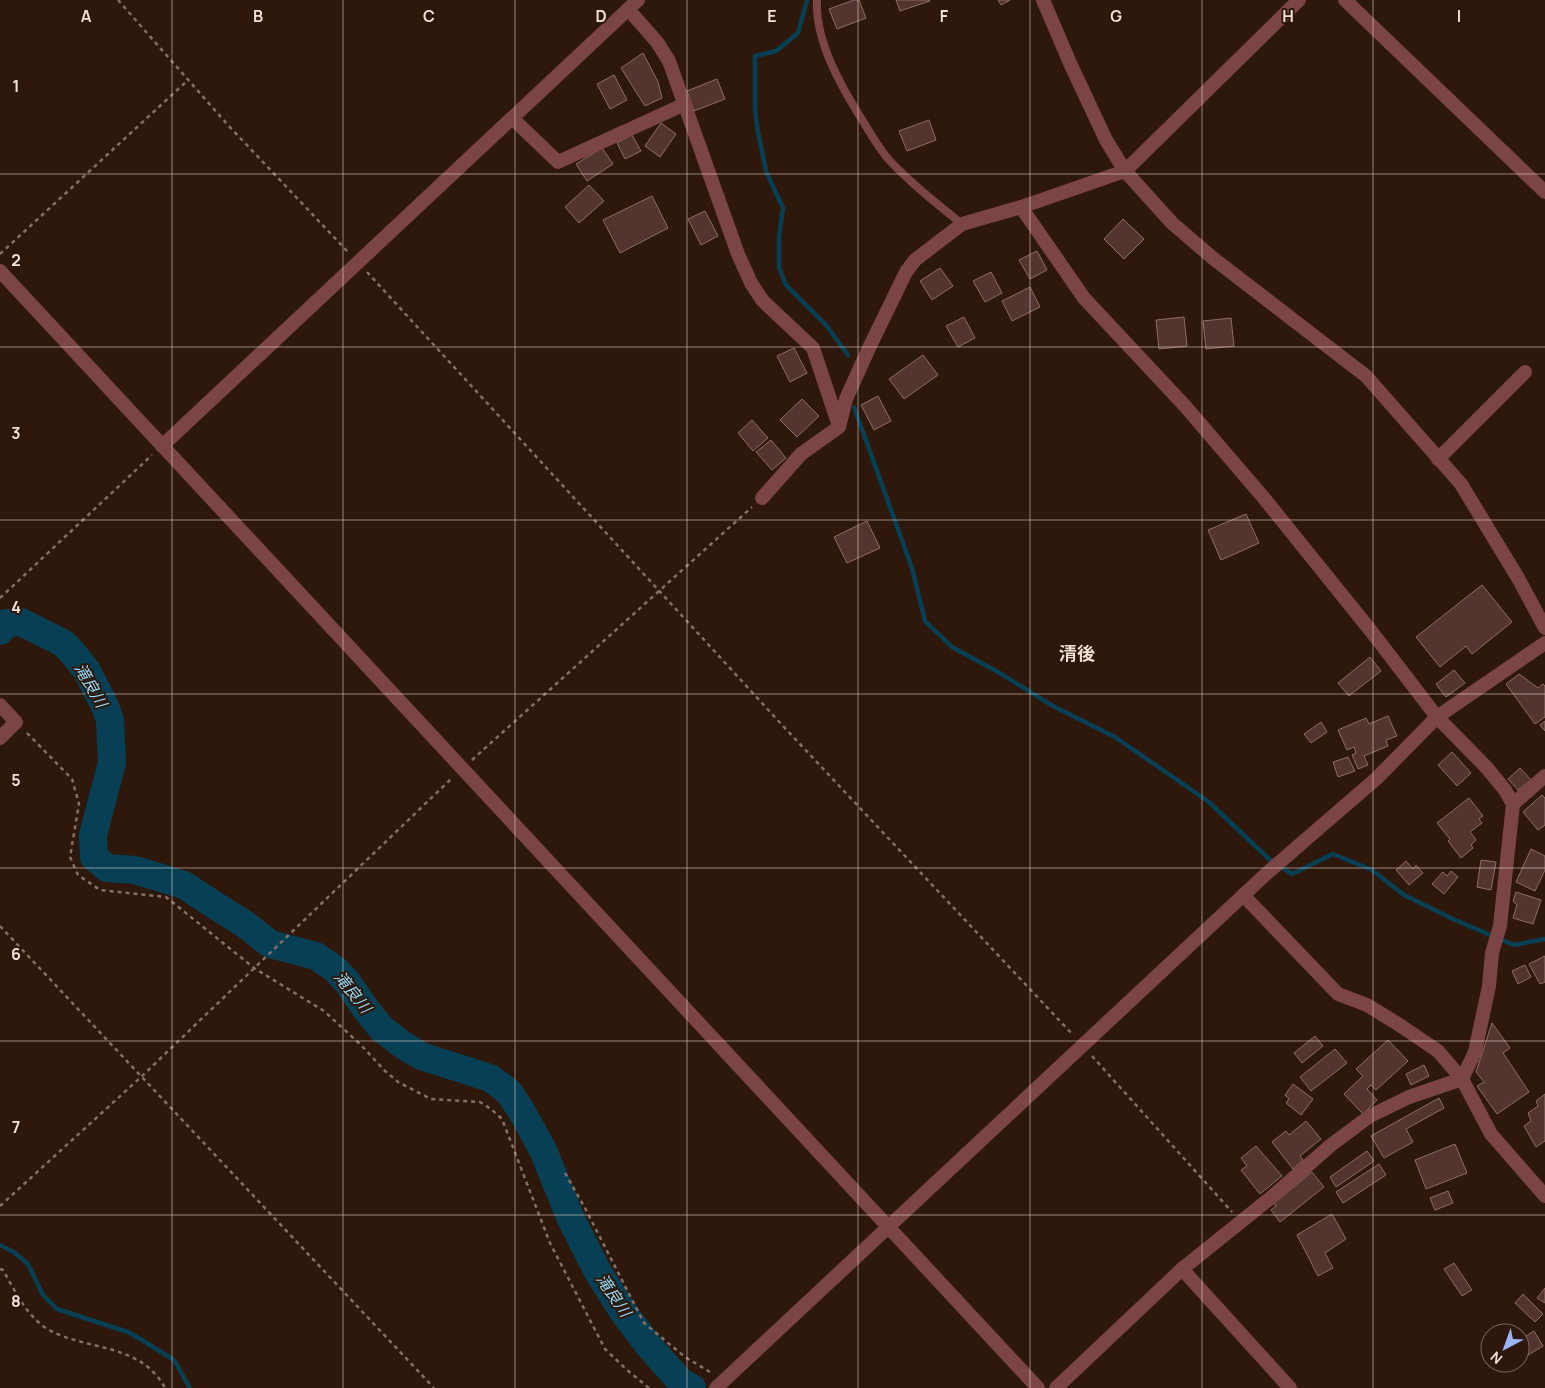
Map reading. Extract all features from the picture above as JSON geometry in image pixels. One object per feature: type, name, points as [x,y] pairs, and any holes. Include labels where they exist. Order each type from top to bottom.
[{"type":"street","points":[[1043,0],[1106,140],[1125,171],[1179,229],[1214,259],[1366,376],[1461,484],[1518,578],[1545,628]]},
{"type":"street","points":[[762,498],[801,454],[839,427],[846,399],[869,348],[906,272],[915,260],[962,224],[1021,207],[1125,171],[1299,0]]},
{"type":"street","points":[[1345,0],[1545,192]]},
{"type":"street","points":[[162,446],[633,5],[669,61],[738,254],[748,276],[763,301],[813,348],[839,427]]},
{"type":"street","points":[[512,118],[558,162],[685,104]]},
{"type":"street","points":[[1021,207],[1084,298],[1185,406],[1263,497],[1437,717],[1487,768],[1505,790],[1512,804],[1500,926],[1492,953],[1490,986],[1475,1052],[1462,1079],[1409,1097],[1370,1116],[1331,1145],[1242,1222],[1182,1269],[1056,1388]]},
{"type":"street","points":[[0,271],[1038,1388]]},
{"type":"street","points":[[1438,459],[1525,372]]},
{"type":"street","points":[[720,1385],[1243,895],[1377,778],[1437,717],[1545,643]]},
{"type":"street","points":[[0,705],[16,722],[0,738]]},
{"type":"street","points":[[1512,804],[1545,776]]},
{"type":"street","points":[[1243,895],[1338,994],[1367,1006],[1438,1051],[1462,1079],[1492,1134],[1545,1196]]},
{"type":"street","points":[[1182,1269],[1290,1388]]},
{"type":"lane","points":[[817,0],[821,34],[834,67],[843,89],[871,134],[889,159],[924,193],[962,224]]},
{"type":"path","points":[[118,0],[227,124],[358,262],[783,726],[1082,1045],[1242,1222]]},
{"type":"path","points":[[0,254],[188,80]]},
{"type":"path","points":[[0,598],[162,446]]},
{"type":"path","points":[[0,1206],[141,1077],[462,768],[762,498]]},
{"type":"path","points":[[16,722],[72,779],[79,804],[70,857],[78,875],[100,890],[166,897],[254,968],[324,1011],[361,1044],[384,1070],[398,1082],[431,1099],[480,1102],[491,1109],[502,1120],[550,1243],[605,1349],[649,1388]]},
{"type":"path","points":[[0,926],[434,1388]]},
{"type":"path","points":[[565,1173],[644,1323],[720,1385]]},
{"type":"path","points":[[0,1269],[3,1270],[24,1307],[48,1329],[73,1339],[125,1353],[148,1366],[165,1388]]},
{"type":"building","points":[[859,0],[866,18],[837,29],[829,9]]},
{"type":"building","points":[[896,0],[929,0],[930,1],[900,11]]},
{"type":"building","points":[[998,0],[1010,0],[1001,5]]},
{"type":"building","points":[[643,53],[658,82],[662,98],[645,106],[621,68]]},
{"type":"building","points":[[614,75],[627,100],[610,109],[597,84]]},
{"type":"building","points":[[717,79],[725,99],[694,111],[687,91]]},
{"type":"building","points":[[929,120],[936,140],[907,151],[899,131]]},
{"type":"building","points":[[661,123],[676,134],[660,157],[645,146]]},
{"type":"building","points":[[632,135],[641,151],[625,159],[617,143]]},
{"type":"building","points":[[602,148],[613,164],[587,181],[576,164]]},
{"type":"building","points":[[589,185],[604,201],[579,223],[565,207]]},
{"type":"building","points":[[652,196],[668,228],[620,253],[603,220]]},
{"type":"building","points":[[705,211],[718,236],[701,245],[688,219]]},
{"type":"building","points":[[1123,219],[1144,239],[1124,259],[1104,239]]},
{"type":"building","points":[[1037,251],[1047,270],[1030,279],[1019,260]]},
{"type":"building","points":[[940,268],[953,286],[932,300],[920,281]]},
{"type":"building","points":[[991,272],[1002,293],[985,302],[973,281]]},
{"type":"building","points":[[1030,287],[1040,307],[1012,321],[1002,301]]},
{"type":"building","points":[[964,317],[975,338],[958,347],[946,326]]},
{"type":"building","points":[[1184,317],[1187,346],[1159,349],[1156,320]]},
{"type":"building","points":[[1231,318],[1234,346],[1206,349],[1203,321]]},
{"type":"building","points":[[794,348],[807,373],[790,382],[777,356]]},
{"type":"building","points":[[923,355],[938,375],[904,399],[889,379]]},
{"type":"building","points":[[878,396],[891,421],[874,430],[861,405]]},
{"type":"building","points":[[802,399],[819,416],[797,437],[780,420]]},
{"type":"building","points":[[752,420],[768,438],[753,451],[738,433]]},
{"type":"building","points":[[771,440],[786,458],[772,470],[756,452]]},
{"type":"building","points":[[1246,514],[1259,543],[1221,560],[1208,530]]},
{"type":"building","points":[[867,521],[880,548],[847,563],[834,537]]},
{"type":"building","points":[[1482,585],[1512,622],[1472,654],[1466,646],[1440,667],[1416,637]]},
{"type":"building","points":[[1370,657],[1381,671],[1349,696],[1338,683]]},
{"type":"building","points":[[1454,670],[1465,683],[1446,697],[1436,684]]},
{"type":"building","points":[[1519,674],[1538,688],[1543,684],[1545,686],[1545,717],[1535,724],[1506,684]]},
{"type":"building","points":[[1388,716],[1397,736],[1386,740],[1388,746],[1364,756],[1368,765],[1358,769],[1352,755],[1356,753],[1354,747],[1347,750],[1338,730],[1366,718],[1369,724]]},
{"type":"building","points":[[1545,721],[1545,731],[1540,725]]},
{"type":"building","points":[[1321,722],[1327,732],[1311,743],[1304,734]]},
{"type":"building","points":[[1452,752],[1471,773],[1457,786],[1438,765]]},
{"type":"building","points":[[1348,757],[1355,771],[1338,777],[1333,762]]},
{"type":"building","points":[[1520,768],[1531,780],[1518,790],[1508,779]]},
{"type":"building","points":[[1542,795],[1545,798],[1545,825],[1538,830],[1523,812]]},
{"type":"building","points":[[1469,798],[1483,816],[1479,819],[1482,823],[1470,832],[1476,840],[1471,845],[1473,848],[1461,858],[1448,841],[1450,839],[1437,823]]},
{"type":"building","points":[[1531,849],[1545,856],[1545,870],[1535,891],[1516,882]]},
{"type":"building","points":[[1481,860],[1496,862],[1491,890],[1477,887]]},
{"type":"building","points":[[1406,861],[1413,869],[1416,865],[1423,873],[1409,885],[1396,870]]},
{"type":"building","points":[[1451,871],[1458,877],[1444,894],[1432,884],[1443,872],[1447,876]]},
{"type":"building","points":[[1516,892],[1541,900],[1533,924],[1513,918],[1517,905],[1513,901]]},
{"type":"building","points":[[1545,956],[1545,982],[1540,984],[1529,964]]},
{"type":"building","points":[[1525,965],[1531,977],[1518,984],[1512,971]]},
{"type":"building","points":[[1492,1023],[1510,1048],[1503,1053],[1529,1092],[1497,1114],[1477,1086],[1484,1082],[1476,1072]]},
{"type":"building","points":[[1315,1036],[1323,1046],[1302,1063],[1294,1053]]},
{"type":"building","points":[[1388,1040],[1408,1061],[1376,1090],[1371,1085],[1367,1089],[1377,1100],[1363,1114],[1344,1094],[1363,1076],[1356,1069]]},
{"type":"building","points":[[1335,1049],[1347,1063],[1311,1091],[1300,1077]]},
{"type":"building","points":[[1424,1065],[1429,1076],[1411,1085],[1406,1074]]},
{"type":"building","points":[[1293,1084],[1313,1099],[1301,1115],[1286,1103],[1289,1099],[1285,1095]]},
{"type":"building","points":[[1545,1094],[1545,1141],[1536,1147],[1524,1126],[1531,1121],[1528,1113],[1538,1106],[1536,1101]]},
{"type":"building","points":[[1439,1098],[1444,1108],[1406,1129],[1413,1142],[1384,1158],[1371,1136]]},
{"type":"building","points":[[1306,1121],[1321,1139],[1300,1156],[1303,1160],[1293,1169],[1272,1142],[1286,1131],[1289,1135]]},
{"type":"building","points":[[1455,1144],[1467,1173],[1426,1189],[1415,1160]]},
{"type":"building","points":[[1256,1146],[1282,1176],[1260,1194],[1241,1170],[1247,1166],[1241,1158]]},
{"type":"building","points":[[1367,1151],[1374,1161],[1336,1187],[1330,1177]]},
{"type":"building","points":[[1379,1164],[1386,1175],[1343,1203],[1336,1192]]},
{"type":"building","points":[[1312,1172],[1324,1187],[1280,1222],[1271,1210],[1276,1206],[1274,1203]]},
{"type":"building","points":[[1448,1191],[1453,1203],[1435,1210],[1430,1198]]},
{"type":"building","points":[[1332,1214],[1346,1239],[1325,1253],[1333,1268],[1318,1276],[1297,1235]]},
{"type":"building","points":[[1454,1263],[1472,1290],[1462,1296],[1444,1269]]},
{"type":"building","points":[[1545,1288],[1545,1303],[1537,1298]]},
{"type":"building","points":[[1523,1294],[1543,1314],[1535,1322],[1515,1303]]},
{"type":"building","points":[[1534,1331],[1543,1346],[1530,1354],[1530,1334]]},
{"type":"waterway","points":[[807,0],[798,33],[776,51],[755,56],[755,110],[766,171],[783,208],[779,237],[779,267],[786,285],[826,325],[848,355]]},
{"type":"waterway","points":[[854,407],[912,568],[925,621],[952,647],[998,672],[1053,706],[1115,737],[1209,802],[1269,859],[1292,874],[1333,854],[1372,870],[1404,895],[1455,920],[1514,945],[1545,939]]},
{"type":"waterway","name":"滝良川","points":[[0,631],[6,623],[21,622],[63,643],[87,671],[105,706],[110,720],[112,763],[93,835],[94,857],[107,868],[135,870],[184,885],[245,924],[270,944],[316,956],[335,969],[348,983],[382,1029],[403,1045],[421,1056],[490,1078],[509,1092],[543,1150],[571,1219],[598,1272],[624,1313],[649,1346],[681,1382],[692,1388]]},
{"type":"waterway","points":[[0,1245],[15,1253],[28,1264],[43,1295],[57,1309],[128,1332],[142,1340],[174,1360],[190,1388]]},
{"type":"district","name":"清後","points":[[1077,654]]}]
